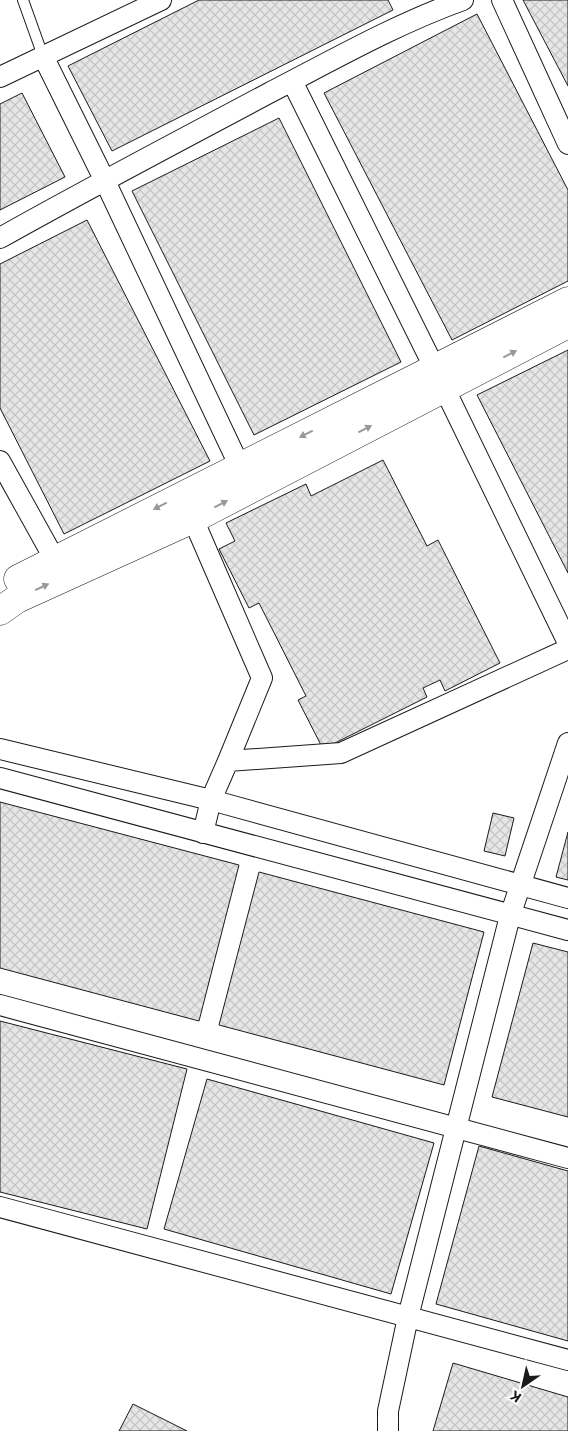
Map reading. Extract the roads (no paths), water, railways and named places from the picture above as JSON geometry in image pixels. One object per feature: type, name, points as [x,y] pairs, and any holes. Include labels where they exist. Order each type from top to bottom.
[{"type":"street","points":[[0,77],[161,0]]},
{"type":"street","points":[[0,238],[104,179],[292,81],[420,7],[463,0]]},
{"type":"street","points":[[502,0],[568,144]]},
{"type":"street","points":[[43,56],[104,179],[240,467]]},
{"type":"street","points":[[292,81],[568,643]]},
{"type":"street","points":[[0,611],[17,599],[193,519],[439,379],[568,301]]},
{"type":"street","points":[[0,588],[240,467],[568,324]]},
{"type":"street","points":[[0,461],[55,560]]},
{"type":"street","points":[[193,519],[262,678],[211,800],[203,833]]},
{"type":"street","points":[[228,761],[341,752],[568,649]]},
{"type":"street","points":[[388,1431],[388,1411],[408,1317],[510,916],[568,743]]},
{"type":"street","points":[[0,749],[211,800],[568,898]]},
{"type":"street","points":[[0,778],[568,930]]},
{"type":"street","points":[[0,1005],[568,1158]]},
{"type":"street","points":[[0,1207],[568,1360]]},
{"type":"lane","points":[[23,0],[43,56]]}]
